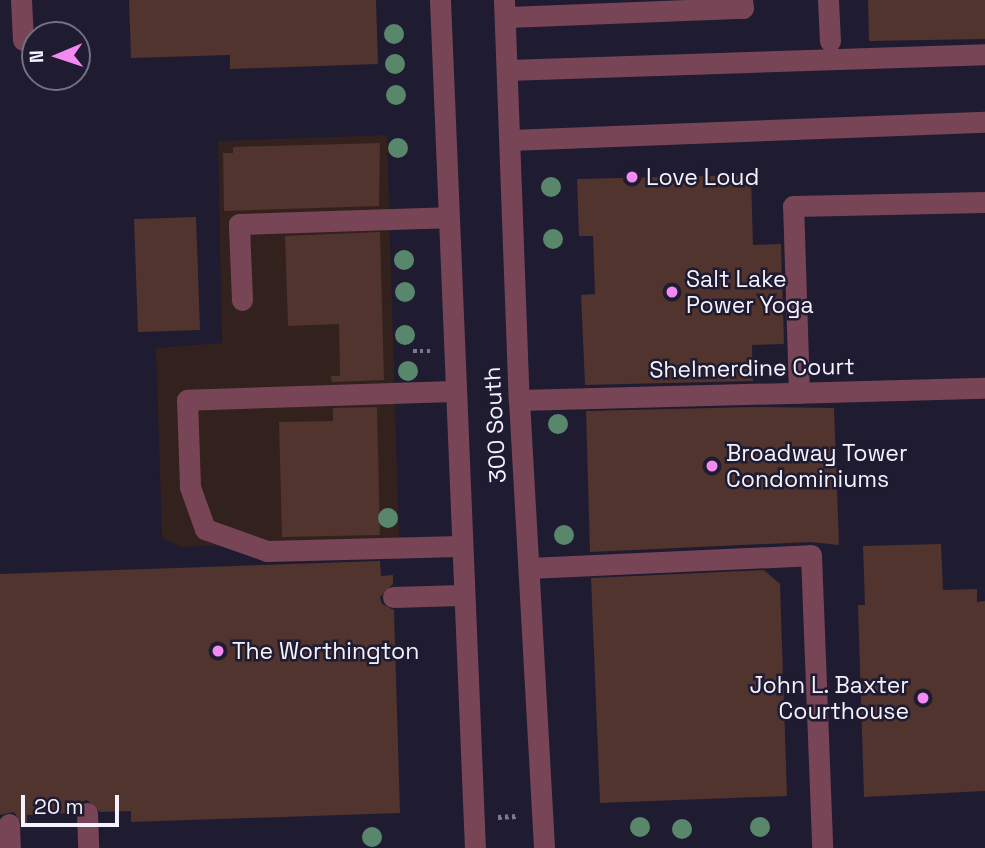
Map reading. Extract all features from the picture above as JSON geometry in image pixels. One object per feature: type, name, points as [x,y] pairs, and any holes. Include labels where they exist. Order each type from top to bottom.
[{"type":"street","points":[[21,0],[22,21]]},
{"type":"street","name":"300 South","points":[[440,0],[459,546],[475,848]]},
{"type":"street","points":[[505,8],[743,8],[742,0]]},
{"type":"street","points":[[828,0],[830,41]]},
{"type":"street","name":"300 South","points":[[505,8],[519,400],[544,848]]},
{"type":"street","points":[[507,70],[985,54]]},
{"type":"street","points":[[510,141],[985,122]]},
{"type":"street","points":[[799,393],[793,206],[985,202]]},
{"type":"street","points":[[242,300],[239,224],[446,217]]},
{"type":"street","name":"Shelmerdine Court","points":[[519,400],[985,388]]},
{"type":"street","points":[[453,391],[187,400],[190,486],[205,529],[267,551],[459,546]]},
{"type":"street","points":[[529,568],[811,555],[822,848]]},
{"type":"street","points":[[394,597],[462,596]]},
{"type":"street","points":[[87,813],[88,848]]},
{"type":"street","points":[[9,824],[10,848]]},
{"type":"path","points":[[495,817],[522,816]]},
{"type":"shaded area","points":[[387,135],[399,540],[181,547],[162,538],[156,348],[222,343],[218,141]]},
{"type":"building","points":[[129,0],[376,0],[378,64],[230,69],[230,55],[131,58]]},
{"type":"building","points":[[868,0],[985,0],[985,39],[869,41]]},
{"type":"building","points":[[380,143],[379,206],[224,211],[223,153],[233,153],[233,147]]},
{"type":"building","points":[[751,175],[753,245],[781,244],[784,344],[752,345],[753,381],[585,385],[581,295],[595,294],[593,236],[579,236],[577,179]]},
{"type":"building","points":[[196,217],[200,330],[138,332],[134,219]]},
{"type":"building","points":[[380,232],[384,380],[332,382],[331,376],[340,376],[339,324],[288,326],[285,236]]},
{"type":"building","points":[[377,407],[380,535],[282,537],[279,422],[333,421],[333,408]]},
{"type":"building","name":"Broadway Tower Condominiums","points":[[834,408],[839,545],[810,542],[590,552],[586,411]]},
{"type":"building","name":"John L. Baxter Courthouse","points":[[941,544],[943,590],[977,589],[977,602],[985,601],[985,791],[864,797],[858,605],[865,605],[863,546]]},
{"type":"building","name":"The Worthington","points":[[380,561],[381,576],[393,575],[393,584],[380,597],[382,604],[394,610],[400,813],[131,822],[131,811],[100,812],[87,800],[80,802],[74,813],[27,815],[27,823],[22,824],[14,812],[0,815],[0,574]]},
{"type":"building","points":[[764,570],[780,584],[787,796],[600,803],[591,578]]},
{"type":"place","name":"Love Loud","points":[[632,177]]},
{"type":"place","name":"Salt Lake Power Yoga","points":[[672,292]]},
{"type":"place","name":"Broadway Tower Condominiums","points":[[712,466]]},
{"type":"place","name":"The Worthington","points":[[218,651]]},
{"type":"place","name":"John L. Baxter Courthouse","points":[[923,698]]}]
